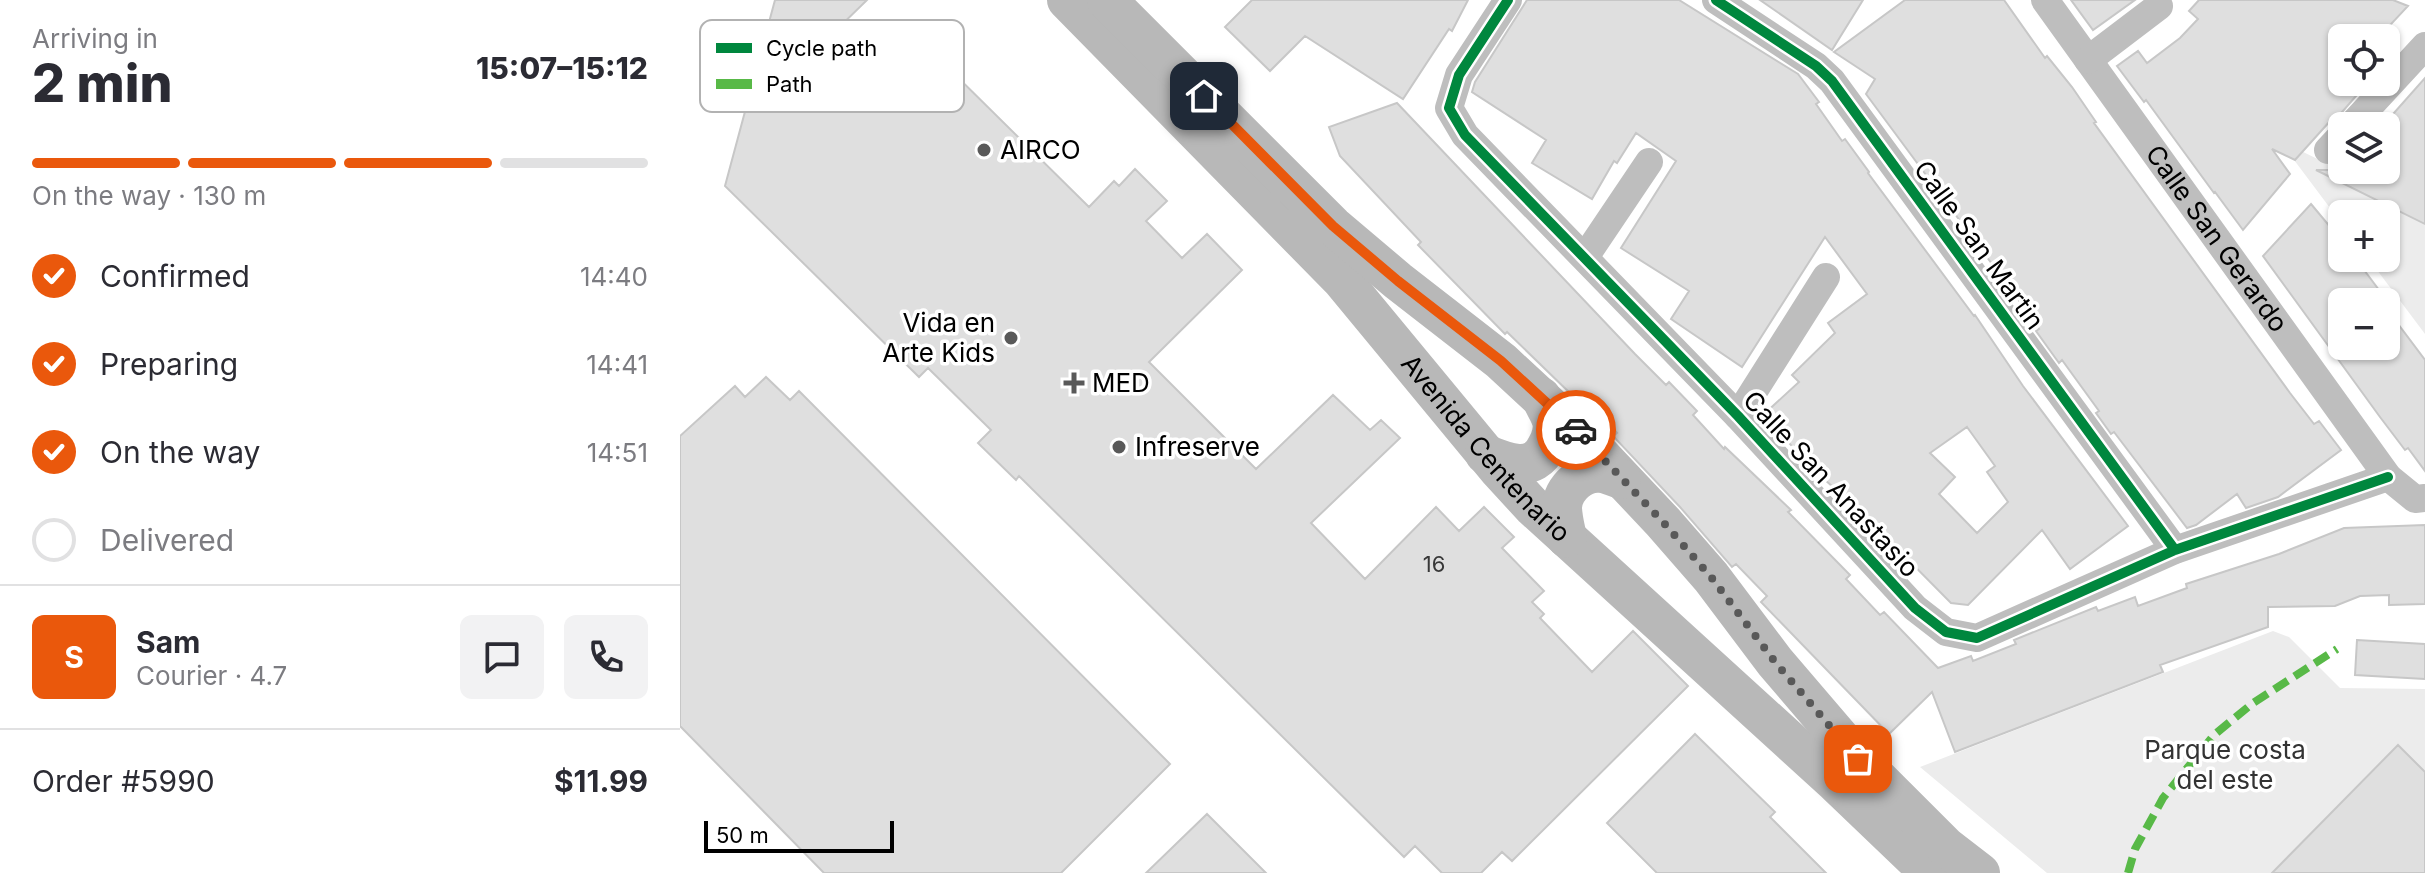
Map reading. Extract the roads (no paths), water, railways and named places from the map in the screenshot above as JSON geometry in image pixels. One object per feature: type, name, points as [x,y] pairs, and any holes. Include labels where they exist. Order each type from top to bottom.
[{"type":"main road","name":"Avenida Centenario","points":[[1067,0],[1342,280],[1485,454],[1533,507],[1836,783],[1930,873]]},
{"type":"main road","points":[[1107,0],[1333,226],[1501,361],[1582,436],[1682,544],[1775,662],[1858,759],[1945,846],[1980,873]]},
{"type":"main road","points":[[1485,454],[1511,465],[1527,464],[1545,451],[1552,423],[1541,397]]},
{"type":"main road","points":[[1567,538],[1562,508],[1567,490],[1593,473],[1621,479]]},
{"type":"street","name":"Calle San Anastasio","points":[[1508,0],[1459,75],[1449,108],[1465,135],[1738,416],[1915,608],[1946,632],[1977,638],[2175,550],[2388,477]]},
{"type":"street","name":"Calle San Martin","points":[[1716,0],[1816,66],[1832,81],[2175,550]]},
{"type":"street","name":"Calle San Gerardo","points":[[2045,0],[2388,477]]},
{"type":"street","points":[[2088,60],[2159,6]]},
{"type":"street","points":[[2364,112],[2425,46]]},
{"type":"street","points":[[1585,257],[1649,162]]},
{"type":"street","points":[[1738,416],[1826,277]]},
{"type":"street","points":[[2388,477],[2415,499],[2425,498]]},
{"type":"place","name":"AIRCO","points":[[984,150]]},
{"type":"place","name":"Vida en Arte Kids","points":[[1011,338]]},
{"type":"place","name":"MED","points":[[1074,383]]},
{"type":"place","name":"Infreserve","points":[[1119,447]]},
{"type":"park label","name":"Parque costa del este","points":[[2225,765]]}]
